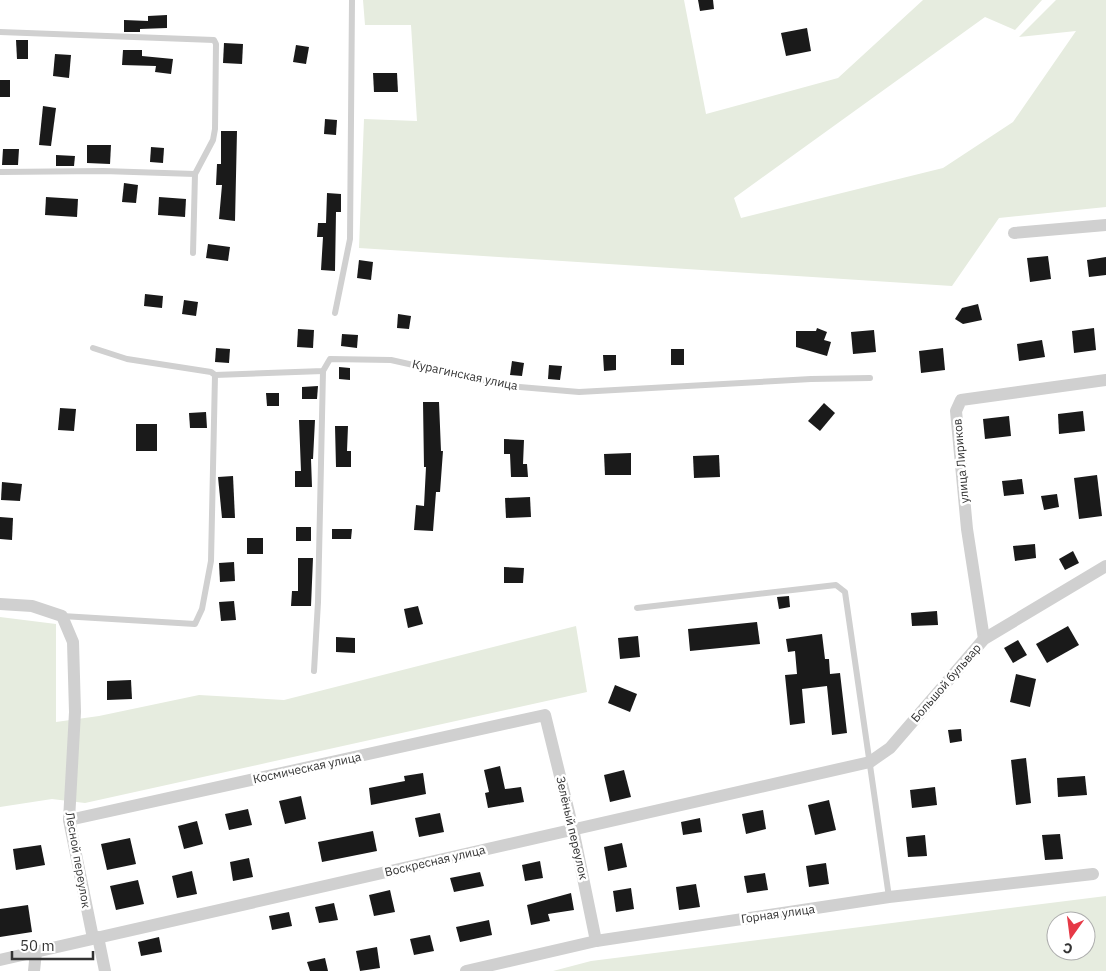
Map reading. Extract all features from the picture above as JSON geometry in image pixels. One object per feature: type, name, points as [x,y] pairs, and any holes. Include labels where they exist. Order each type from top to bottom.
[{"type":"street","points":[[1014,234],[1106,225]]},
{"type":"street","name":"улица Лириков","points":[[984,639],[967,529],[956,411],[957,404],[961,400],[1106,380]]},
{"type":"street","name":"Большой бульвар","points":[[870,762],[890,748],[984,639],[1106,566]]},
{"type":"street","points":[[0,604],[32,606],[62,616]]},
{"type":"street","name":"Лесной переулок","points":[[62,616],[73,642],[75,712],[68,820],[95,938],[105,971]]},
{"type":"street","name":"Космическая улица","points":[[68,820],[545,715]]},
{"type":"street","name":"Зелёный переулок","points":[[545,715],[573,830],[596,941]]},
{"type":"street","name":"Воскресная улица","points":[[0,960],[870,762]]},
{"type":"street","name":"Горная улица","points":[[466,971],[596,941],[889,897],[1093,874]]},
{"type":"street","points":[[34,971],[36,952]]},
{"type":"lane","points":[[335,313],[350,239],[352,0]]},
{"type":"lane","points":[[0,32],[214,40],[216,44],[215,129],[213,140],[195,174],[193,253]]},
{"type":"lane","points":[[0,172],[195,174]]},
{"type":"lane","points":[[93,348],[127,359],[211,372],[215,376],[323,371],[318,602],[314,670]]},
{"type":"lane","name":"Курагинская улица","points":[[323,371],[330,359],[391,360],[507,386],[579,392],[811,379],[870,378]]},
{"type":"lane","points":[[62,616],[195,624],[202,609],[211,561],[215,376]]},
{"type":"lane","points":[[637,608],[836,585],[845,592],[889,897]]},
{"type":"shaded area","points":[[363,0],[684,0],[706,114],[838,78],[923,0],[1042,0],[1015,30],[985,17],[734,198],[741,218],[943,168],[1013,122],[1076,31],[1019,37],[1056,0],[1106,0],[1106,207],[999,218],[952,286],[359,248],[364,119],[417,121],[411,25],[365,25]]},
{"type":"shaded area","points":[[0,617],[56,624],[56,722],[99,716],[199,695],[284,700],[576,626],[587,692],[85,803],[52,799],[0,807]]},
{"type":"shaded area","points":[[1106,896],[1106,971],[553,971],[591,961]]},
{"type":"building","points":[[698,0],[713,0],[714,9],[700,11]]},
{"type":"building","points":[[167,15],[167,28],[140,29],[140,32],[124,32],[124,20],[148,21],[148,16]]},
{"type":"building","points":[[807,28],[811,51],[786,56],[781,33]]},
{"type":"building","points":[[16,40],[28,40],[28,59],[17,59]]},
{"type":"building","points":[[224,43],[243,44],[242,64],[223,63]]},
{"type":"building","points":[[296,45],[309,47],[306,64],[293,62]]},
{"type":"building","points":[[123,50],[142,50],[142,56],[173,59],[171,74],[155,72],[156,66],[122,65]]},
{"type":"building","points":[[55,54],[71,55],[69,78],[53,76]]},
{"type":"building","points":[[373,73],[397,73],[398,92],[374,92]]},
{"type":"building","points":[[0,80],[10,80],[10,97],[0,97]]},
{"type":"building","points":[[43,106],[56,108],[51,146],[39,145]]},
{"type":"building","points":[[325,119],[337,120],[336,135],[324,134]]},
{"type":"building","points":[[221,131],[237,131],[235,221],[219,219],[222,185],[216,185],[217,164],[221,164]]},
{"type":"building","points":[[87,145],[111,145],[110,164],[87,163]]},
{"type":"building","points":[[151,147],[164,148],[163,163],[150,162]]},
{"type":"building","points":[[3,149],[19,149],[18,165],[2,165]]},
{"type":"building","points":[[56,155],[75,156],[74,166],[56,166]]},
{"type":"building","points":[[124,183],[138,185],[136,203],[122,202]]},
{"type":"building","points":[[327,193],[341,194],[341,212],[336,212],[335,271],[321,270],[323,237],[317,237],[318,223],[326,223]]},
{"type":"building","points":[[46,197],[78,199],[77,217],[45,215]]},
{"type":"building","points":[[159,197],[186,199],[185,217],[158,215]]},
{"type":"building","points":[[208,244],[230,247],[228,261],[206,258]]},
{"type":"building","points":[[1048,256],[1051,279],[1030,282],[1027,258]]},
{"type":"building","points":[[1106,257],[1106,275],[1089,277],[1087,260]]},
{"type":"building","points":[[359,260],[373,262],[371,280],[357,278]]},
{"type":"building","points":[[145,294],[163,296],[162,308],[144,306]]},
{"type":"building","points":[[184,300],[198,302],[196,316],[182,314]]},
{"type":"building","points":[[978,304],[982,320],[963,324],[955,319],[962,308]]},
{"type":"building","points":[[398,314],[411,316],[409,329],[397,328]]},
{"type":"building","points":[[817,328],[827,332],[824,340],[831,342],[827,356],[796,347],[796,331],[816,331]]},
{"type":"building","points":[[1094,328],[1096,350],[1074,353],[1072,331]]},
{"type":"building","points":[[298,329],[314,330],[313,348],[297,347]]},
{"type":"building","points":[[874,330],[876,352],[853,354],[851,332]]},
{"type":"building","points":[[342,334],[358,335],[357,348],[341,346]]},
{"type":"building","points":[[1042,340],[1045,357],[1019,361],[1017,344]]},
{"type":"building","points":[[216,348],[230,349],[229,363],[215,362]]},
{"type":"building","points":[[943,348],[945,370],[921,373],[919,351]]},
{"type":"building","points":[[671,349],[684,349],[684,365],[671,365]]},
{"type":"building","points":[[603,355],[616,355],[616,370],[604,371]]},
{"type":"building","points":[[512,361],[524,363],[522,376],[510,375]]},
{"type":"building","points":[[549,365],[562,366],[560,380],[548,379]]},
{"type":"building","points":[[339,367],[350,368],[350,380],[339,379]]},
{"type":"building","points":[[318,386],[317,399],[302,399],[302,387]]},
{"type":"building","points":[[266,393],[279,393],[279,406],[267,406]]},
{"type":"building","points":[[423,402],[439,402],[441,451],[443,451],[440,492],[436,492],[433,531],[414,530],[416,505],[424,506],[426,467],[424,467]]},
{"type":"building","points":[[824,403],[835,413],[820,431],[808,421]]},
{"type":"building","points":[[60,408],[76,409],[74,431],[58,430]]},
{"type":"building","points":[[1083,411],[1085,431],[1059,434],[1058,414]]},
{"type":"building","points":[[206,412],[207,428],[190,428],[189,413]]},
{"type":"building","points":[[1009,416],[1011,436],[985,439],[983,419]]},
{"type":"building","points":[[299,420],[315,420],[313,459],[311,459],[312,487],[295,487],[295,471],[301,471]]},
{"type":"building","points":[[136,424],[157,424],[157,451],[136,451]]},
{"type":"building","points":[[335,426],[348,426],[347,451],[351,451],[351,467],[336,467]]},
{"type":"building","points":[[504,439],[524,440],[523,464],[527,464],[528,477],[511,477],[510,454],[504,454]]},
{"type":"building","points":[[631,453],[631,475],[605,475],[604,454]]},
{"type":"building","points":[[719,455],[720,477],[694,478],[693,456]]},
{"type":"building","points":[[1097,475],[1102,516],[1079,519],[1074,478]]},
{"type":"building","points":[[233,476],[235,518],[222,518],[218,477]]},
{"type":"building","points":[[1022,479],[1024,494],[1004,496],[1002,481]]},
{"type":"building","points":[[2,482],[22,484],[20,501],[1,500]]},
{"type":"building","points":[[1057,494],[1059,507],[1044,510],[1041,496]]},
{"type":"building","points":[[530,497],[531,517],[506,518],[505,498]]},
{"type":"building","points":[[0,517],[13,518],[12,540],[0,539]]},
{"type":"building","points":[[296,527],[311,527],[311,541],[296,541]]},
{"type":"building","points":[[332,529],[352,529],[351,539],[332,539]]},
{"type":"building","points":[[247,538],[263,538],[263,554],[247,554]]},
{"type":"building","points":[[1035,544],[1036,558],[1015,561],[1013,546]]},
{"type":"building","points":[[1073,551],[1079,563],[1065,570],[1059,559]]},
{"type":"building","points":[[298,558],[313,558],[311,606],[291,606],[292,591],[298,591]]},
{"type":"building","points":[[234,562],[235,581],[220,582],[219,563]]},
{"type":"building","points":[[504,567],[524,568],[523,583],[504,583]]},
{"type":"building","points":[[789,596],[790,607],[779,609],[777,597]]},
{"type":"building","points":[[234,601],[236,620],[221,621],[219,602]]},
{"type":"building","points":[[418,606],[423,624],[408,628],[404,609]]},
{"type":"building","points":[[937,611],[938,625],[912,626],[911,613]]},
{"type":"building","points":[[757,622],[760,644],[690,651],[688,629]]},
{"type":"building","points":[[1068,626],[1079,645],[1047,663],[1036,644]]},
{"type":"building","points":[[822,634],[825,659],[829,659],[830,674],[840,673],[847,733],[832,735],[827,686],[802,689],[805,723],[790,725],[785,675],[797,674],[795,651],[788,652],[786,639]]},
{"type":"building","points":[[638,636],[640,657],[620,659],[618,638]]},
{"type":"building","points":[[336,637],[355,638],[355,653],[336,652]]},
{"type":"building","points":[[1018,640],[1027,655],[1013,663],[1004,648]]},
{"type":"building","points":[[1016,674],[1036,679],[1030,707],[1010,702]]},
{"type":"building","points":[[131,680],[132,699],[107,700],[107,681]]},
{"type":"building","points":[[615,685],[637,694],[630,712],[608,703]]},
{"type":"building","points":[[961,729],[962,741],[950,743],[948,730]]},
{"type":"building","points":[[1026,758],[1031,803],[1016,805],[1011,760]]},
{"type":"building","points":[[500,766],[505,789],[521,787],[524,802],[488,808],[485,793],[489,792],[484,770]]},
{"type":"building","points":[[624,770],[631,797],[610,802],[604,775]]},
{"type":"building","points":[[423,773],[426,794],[371,805],[369,788],[405,781],[404,776]]},
{"type":"building","points":[[1085,776],[1087,795],[1058,797],[1057,778]]},
{"type":"building","points":[[935,787],[937,805],[912,808],[910,790]]},
{"type":"building","points":[[301,796],[306,819],[285,824],[279,801]]},
{"type":"building","points":[[829,800],[836,830],[815,835],[808,805]]},
{"type":"building","points":[[248,809],[252,825],[229,830],[225,814]]},
{"type":"building","points":[[763,810],[766,829],[746,834],[742,814]]},
{"type":"building","points":[[440,813],[444,832],[419,837],[415,818]]},
{"type":"building","points":[[700,818],[702,832],[683,835],[681,822]]},
{"type":"building","points":[[197,821],[203,844],[184,849],[178,826]]},
{"type":"building","points":[[373,831],[377,851],[322,862],[318,842]]},
{"type":"building","points":[[1060,834],[1063,859],[1045,860],[1042,835]]},
{"type":"building","points":[[925,835],[927,856],[908,857],[906,837]]},
{"type":"building","points":[[130,838],[136,864],[107,870],[101,844]]},
{"type":"building","points":[[622,843],[627,867],[608,871],[604,847]]},
{"type":"building","points":[[41,845],[45,865],[16,870],[13,849]]},
{"type":"building","points":[[249,858],[253,877],[233,881],[230,862]]},
{"type":"building","points":[[540,861],[543,878],[525,881],[522,865]]},
{"type":"building","points":[[826,863],[829,884],[809,887],[806,866]]},
{"type":"building","points":[[192,871],[197,894],[177,898],[172,876]]},
{"type":"building","points":[[480,872],[484,886],[454,892],[450,878]]},
{"type":"building","points":[[765,873],[768,890],[747,893],[744,876]]},
{"type":"building","points":[[138,880],[144,904],[116,910],[110,886]]},
{"type":"building","points":[[696,884],[700,907],[679,910],[676,887]]},
{"type":"building","points":[[631,888],[634,909],[616,912],[613,891]]},
{"type":"building","points":[[390,890],[395,912],[374,916],[369,895]]},
{"type":"building","points":[[571,893],[574,910],[548,914],[550,921],[531,925],[527,905]]},
{"type":"building","points":[[334,903],[338,920],[319,923],[315,907]]},
{"type":"building","points":[[28,905],[32,932],[0,937],[0,909]]},
{"type":"building","points":[[289,912],[292,926],[272,930],[269,916]]},
{"type":"building","points":[[489,920],[492,935],[460,942],[456,927]]},
{"type":"building","points":[[430,935],[434,951],[414,955],[410,939]]},
{"type":"building","points":[[159,937],[162,952],[141,956],[138,942]]},
{"type":"building","points":[[377,947],[380,968],[360,971],[356,951]]},
{"type":"building","points":[[325,958],[328,971],[310,971],[307,962]]}]
